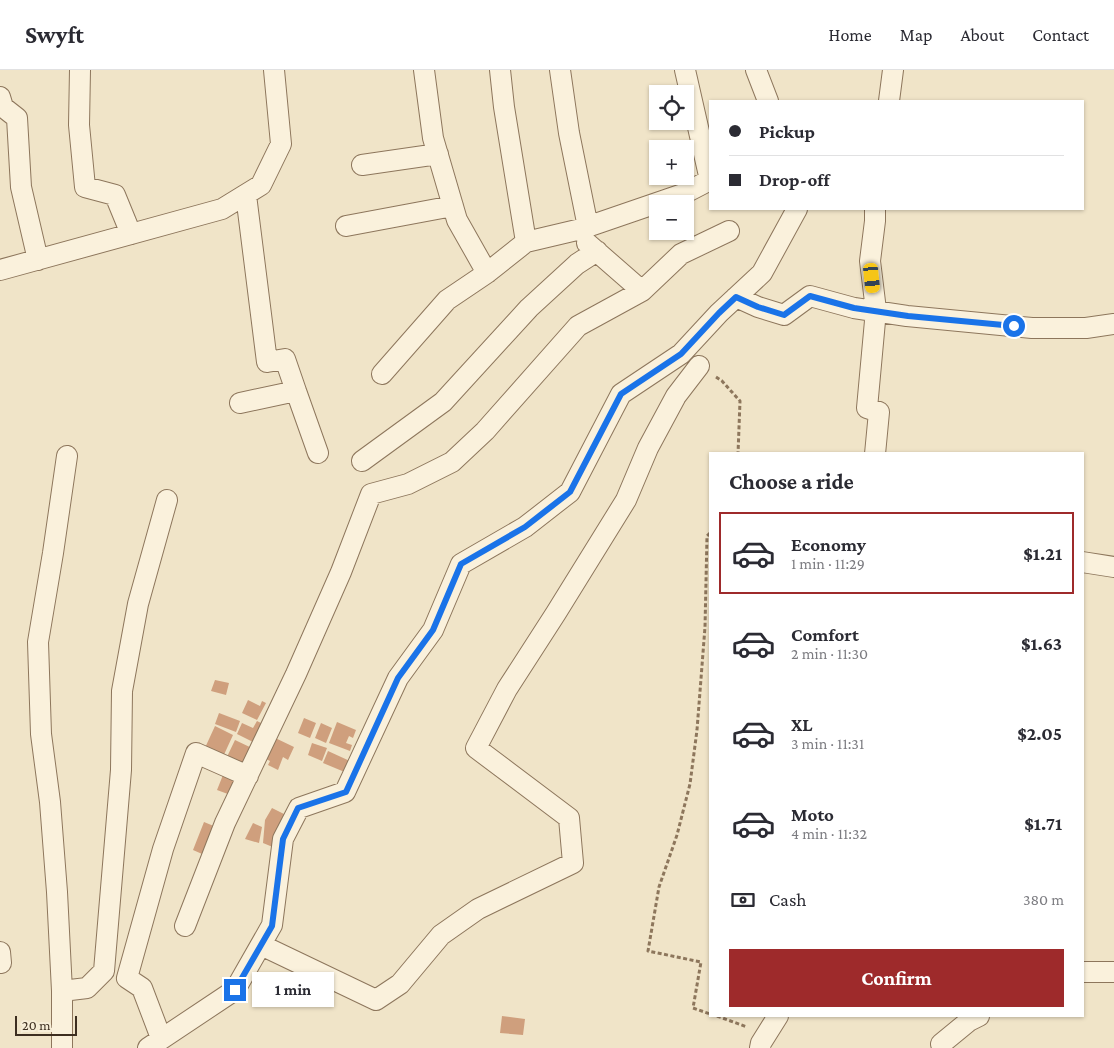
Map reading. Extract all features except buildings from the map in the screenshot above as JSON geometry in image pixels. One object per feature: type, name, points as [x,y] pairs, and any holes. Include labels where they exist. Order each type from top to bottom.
[{"type":"street","points":[[80,70],[80,125],[85,187],[115,195],[131,234]]},
{"type":"street","points":[[0,270],[222,209],[261,185],[281,144],[274,70]]},
{"type":"street","points":[[424,70],[433,138],[457,220],[487,273]]},
{"type":"street","points":[[500,70],[504,107],[526,242]]},
{"type":"street","points":[[560,70],[580,229],[598,251],[642,291]]},
{"type":"street","points":[[686,70],[709,175]]},
{"type":"street","points":[[756,70],[768,100]]},
{"type":"street","points":[[889,100],[893,70]]},
{"type":"street","points":[[0,97],[3,107],[17,118],[21,187],[38,260]]},
{"type":"street","points":[[362,165],[438,154]]},
{"type":"street","points":[[382,374],[448,300],[487,273],[526,242],[580,229],[683,194],[709,181]]},
{"type":"street","points":[[246,195],[267,362],[285,359],[318,453]]},
{"type":"street","points":[[346,226],[453,206]]},
{"type":"street","points":[[248,776],[196,753],[162,849],[127,978],[142,988],[155,1043],[235,990],[272,926],[283,839],[298,808],[346,792],[398,678],[433,630],[461,564],[525,527],[570,492],[621,394],[681,354],[719,313],[762,272],[797,210]]},
{"type":"street","points":[[875,210],[870,261],[876,310],[867,408],[879,412],[876,452]]},
{"type":"street","points":[[185,926],[225,824],[296,674],[341,572],[371,494],[408,484],[452,462],[485,431],[578,326],[642,291],[681,254],[729,231]]},
{"type":"street","points":[[362,461],[443,402],[529,308],[577,264],[598,251]]},
{"type":"street","points":[[736,297],[758,307],[784,315],[810,296],[854,308],[908,316],[1032,328],[1086,328],[1114,324]]},
{"type":"street","points":[[261,945],[376,1000],[400,984],[441,935],[478,909],[573,864],[569,818],[476,748],[507,689],[626,500],[648,448],[676,396],[699,366]]},
{"type":"street","points":[[240,403],[296,391]]},
{"type":"street","points":[[62,1048],[62,991],[57,892],[50,802],[41,734],[38,642],[54,553],[67,456]]},
{"type":"street","points":[[62,991],[87,988],[104,970],[121,770],[122,691],[138,604],[167,500]]},
{"type":"street","points":[[1084,562],[1114,567]]},
{"type":"street","points":[[0,952],[0,964]]},
{"type":"street","points":[[1084,972],[1114,972]]},
{"type":"street","points":[[764,1041],[777,1017]]},
{"type":"street","points":[[943,1048],[940,1044],[973,1018]]},
{"type":"path","points":[[699,366],[722,381],[740,401],[738,452]]},
{"type":"path","points":[[709,534],[706,536],[705,627],[690,784],[677,835],[659,887],[648,951],[701,962],[693,1008],[709,1014]]},
{"type":"path","points":[[719,1017],[764,1041]]},
{"type":"route","points":[[235,990],[272,926],[283,839],[298,808],[346,792],[398,678],[433,630],[461,564],[525,527],[570,492],[621,394],[681,354],[736,297],[758,307],[784,315],[810,296],[854,308],[908,316],[1014,326]]}]
